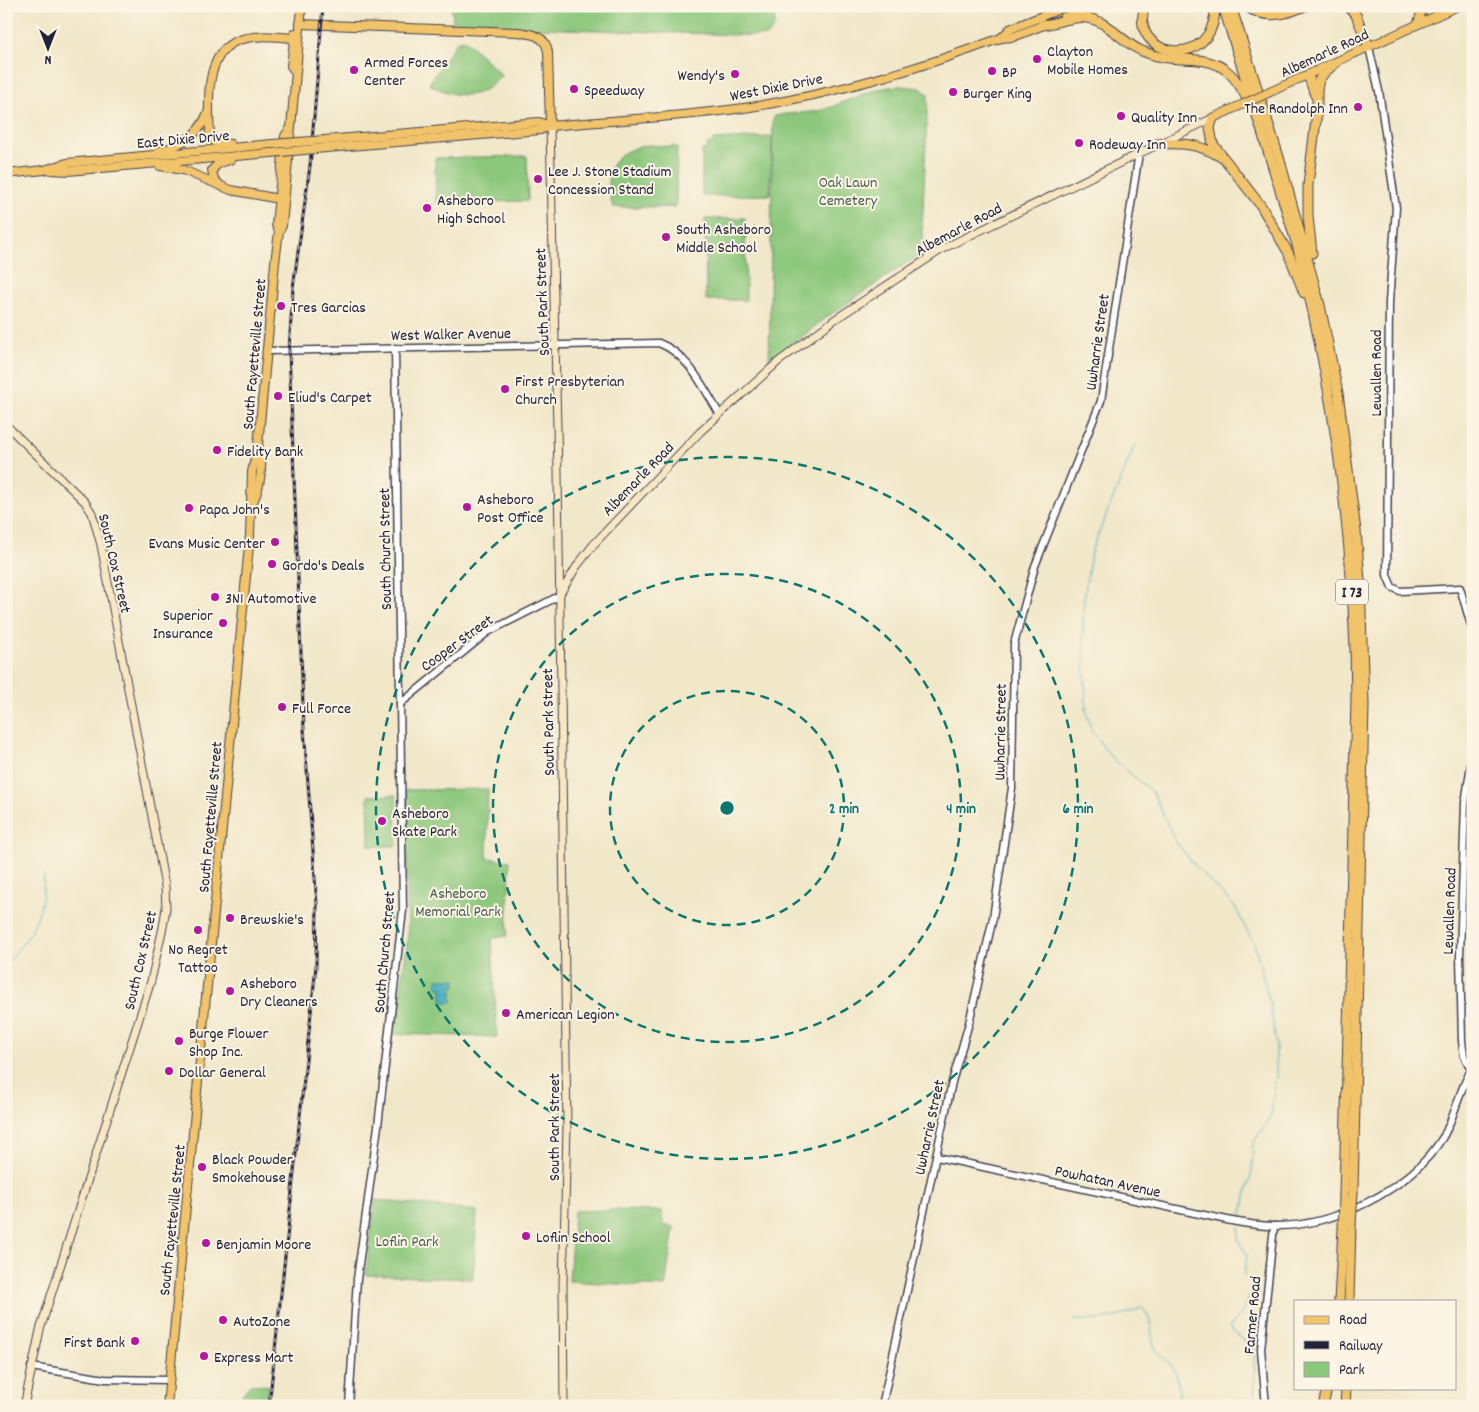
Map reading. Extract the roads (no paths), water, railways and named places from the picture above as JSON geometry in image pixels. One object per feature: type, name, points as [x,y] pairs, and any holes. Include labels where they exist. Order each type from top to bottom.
[{"type":"highway","points":[[1145,6],[1142,20],[1146,34],[1160,48],[1177,51],[1195,47],[1208,37],[1214,21],[1215,6]]},
{"type":"highway","name":"I 73","points":[[1222,6],[1297,246],[1316,324],[1335,425],[1349,533],[1356,655],[1348,1193]]},
{"type":"highway","name":"I 73","points":[[1232,6],[1282,166],[1320,305],[1338,394],[1356,531],[1362,626],[1362,791],[1347,1227],[1349,1300]]},
{"type":"highway","points":[[1246,6],[1257,12],[1270,15],[1314,6]]},
{"type":"highway","points":[[1348,6],[1356,15],[1368,47]]},
{"type":"highway","points":[[1042,26],[1074,18],[1089,18],[1101,23],[1135,47],[1147,53],[1199,59],[1219,65],[1229,72],[1238,83],[1254,121],[1261,128]]},
{"type":"highway","points":[[1320,305],[1308,216],[1308,185],[1319,80],[1324,72],[1337,62]]},
{"type":"highway","points":[[1308,75],[1317,100]]},
{"type":"highway","points":[[1213,118],[1211,136],[1223,159]]},
{"type":"highway","points":[[1157,144],[1191,143],[1207,148],[1223,159],[1244,182],[1274,227],[1298,275],[1316,324]]},
{"type":"highway","name":"I 73","points":[[1339,1300],[1347,1227]]},
{"type":"highway","points":[[1323,1406],[1327,1390]]},
{"type":"highway","points":[[1344,1406],[1346,1390]]},
{"type":"main road","name":"South Fayetteville Street","points":[[294,70],[291,66],[297,6]]},
{"type":"main road","name":"South Fayetteville Street","points":[[167,1406],[256,472],[262,454],[256,448],[268,351],[279,231],[282,226],[294,70],[297,66],[302,6]]},
{"type":"main road","name":"West Dixie Drive","points":[[1000,38],[1010,29],[1067,6]]},
{"type":"main road","name":"West Dixie Drive","points":[[325,144],[540,130],[550,126],[705,112],[783,101],[889,75],[1000,38],[1013,37],[1092,6]]},
{"type":"main road","points":[[1418,23],[1423,6]]},
{"type":"main road","name":"Albemarle Road","points":[[559,596],[576,566],[610,525],[719,413],[778,362],[827,325],[922,262],[944,248],[1157,144],[1458,6]]},
{"type":"main road","name":"South Park Street","points":[[300,24],[518,32],[532,34],[542,39],[548,52],[556,344],[567,1128],[563,1286],[564,1406]]},
{"type":"main road","points":[[249,146],[219,143],[212,140],[210,108],[214,65],[222,52],[240,40],[262,36],[294,38]]},
{"type":"main road","points":[[140,156],[173,146],[193,136],[204,123],[210,108]]},
{"type":"main road","name":"South Fayetteville Street","points":[[279,231],[276,225],[285,136],[289,130]]},
{"type":"main road","name":"East Dixie Drive","points":[[44,170],[67,163],[140,156],[272,144],[325,144]]},
{"type":"main road","name":"East Dixie Drive","points":[[6,174],[44,170],[68,171],[271,153],[325,144]]},
{"type":"main road","points":[[222,187],[212,175],[215,166],[244,155]]},
{"type":"main road","points":[[146,164],[183,170],[222,187],[279,199]]},
{"type":"main road","name":"South Cox Street","points":[[6,425],[85,502],[92,513],[101,544],[162,864],[166,900],[160,943],[141,1015],[46,1309],[31,1367],[24,1406]]},
{"type":"street","name":"Lewallen Road","points":[[1368,47],[1379,91],[1396,208],[1389,302],[1387,575],[1392,587],[1400,591],[1460,588],[1473,632]]},
{"type":"street","name":"Uwharrie Street","points":[[882,1406],[959,1052],[969,1023],[991,926],[1009,814],[1014,759],[1014,644],[1035,566],[1101,401],[1139,153]]},
{"type":"street","name":"West Walker Avenue","points":[[268,351],[659,343],[669,347],[685,360],[719,413]]},
{"type":"street","name":"South Church Street","points":[[349,1406],[357,1279],[378,1126],[403,912],[395,348]]},
{"type":"street","name":"Cooper Street","points":[[400,704],[488,632],[559,596]]},
{"type":"street","name":"Lewallen Road","points":[[1472,1068],[1464,1056],[1462,1041],[1460,956],[1465,803],[1473,752]]},
{"type":"street","name":"Powhatan Avenue","points":[[937,1157],[1227,1220],[1274,1226],[1300,1224],[1336,1216],[1361,1206],[1398,1184],[1417,1168],[1443,1138],[1472,1068]]},
{"type":"street","name":"Farmer Road","points":[[1266,1406],[1261,1349],[1274,1226]]},
{"type":"street","points":[[31,1367],[105,1379],[169,1380]]},
{"type":"water","points":[[437,979],[456,979],[456,986],[452,987],[452,1002],[442,1002],[442,987],[437,987]]},
{"type":"waterway","points":[[1135,445],[1091,552],[1084,599],[1083,624],[1086,710],[1091,729],[1102,745],[1113,759],[1153,793],[1176,842],[1196,867],[1235,907],[1255,946],[1270,1004],[1276,1044],[1276,1076],[1271,1116],[1253,1143],[1252,1171],[1241,1218]]},
{"type":"waterway","points":[[6,964],[29,934],[38,915],[44,876]]},
{"type":"waterway","points":[[1240,1227],[1238,1240],[1247,1255],[1244,1277]]},
{"type":"waterway","points":[[1252,1291],[1242,1312],[1229,1328],[1254,1349],[1255,1406]]},
{"type":"waterway","points":[[1075,1320],[1109,1318],[1126,1314],[1142,1307],[1150,1321],[1154,1347],[1175,1372],[1178,1381],[1180,1406]]},
{"type":"waterway","points":[[1448,1406],[1461,1402],[1473,1404]]},
{"type":"railway","points":[[269,1406],[316,966],[317,905],[304,729],[289,350],[293,288],[310,166],[323,6]]},
{"type":"place","name":"Clayton Mobile Homes","points":[[1037,59]]},
{"type":"place","name":"Armed Forces Center","points":[[354,70]]},
{"type":"place","name":"BP","points":[[992,71]]},
{"type":"place","name":"Wendy's","points":[[735,74]]},
{"type":"place","name":"Speedway","points":[[574,89]]},
{"type":"place","name":"Burger King","points":[[953,92]]},
{"type":"place","name":"The Randolph Inn","points":[[1358,107]]},
{"type":"place","name":"Quality Inn","points":[[1121,116]]},
{"type":"place","name":"Rodeway Inn","points":[[1079,143]]},
{"type":"place","name":"Lee J. Stone Stadium Concession Stand","points":[[538,179]]},
{"type":"place","name":"Asheboro High School","points":[[427,208]]},
{"type":"place","name":"South Asheboro Middle School","points":[[666,237]]},
{"type":"place","name":"Tres Garcias","points":[[281,306]]},
{"type":"place","name":"First Presbyterian Church","points":[[505,389]]},
{"type":"place","name":"Eliud's Carpet","points":[[278,396]]},
{"type":"place","name":"Fidelity Bank","points":[[217,450]]},
{"type":"place","name":"Asheboro Post Office","points":[[467,507]]},
{"type":"place","name":"Papa John's","points":[[189,508]]},
{"type":"place","name":"Evans Music Center","points":[[275,542]]},
{"type":"place","name":"Gordo's Deals","points":[[272,564]]},
{"type":"place","name":"3N1 Automotive","points":[[215,597]]},
{"type":"place","name":"Superior Insurance","points":[[223,623]]},
{"type":"place","name":"Full Force","points":[[282,707]]},
{"type":"place","name":"Asheboro Skate Park","points":[[382,821]]},
{"type":"place","name":"Brewskie's","points":[[230,918]]},
{"type":"place","name":"No Regret Tattoo","points":[[198,930]]},
{"type":"place","name":"Asheboro Dry Cleaners","points":[[230,991]]},
{"type":"place","name":"American Legion","points":[[506,1013]]},
{"type":"place","name":"Burge Flower Shop Inc.","points":[[179,1041]]},
{"type":"place","name":"Dollar General","points":[[169,1071]]},
{"type":"place","name":"Black Powder Smokehouse","points":[[202,1167]]},
{"type":"place","name":"Loflin School","points":[[526,1236]]},
{"type":"place","name":"Benjamin Moore","points":[[206,1243]]},
{"type":"place","name":"AutoZone","points":[[223,1320]]},
{"type":"place","name":"First Bank","points":[[135,1341]]},
{"type":"place","name":"Express Mart","points":[[204,1356]]},
{"type":"park label","name":"Oak Lawn Cemetery","points":[[848,190]]},
{"type":"park label","name":"Asheboro Memorial Park","points":[[458,901]]},
{"type":"park label","name":"Loflin Park","points":[[407,1240]]}]
